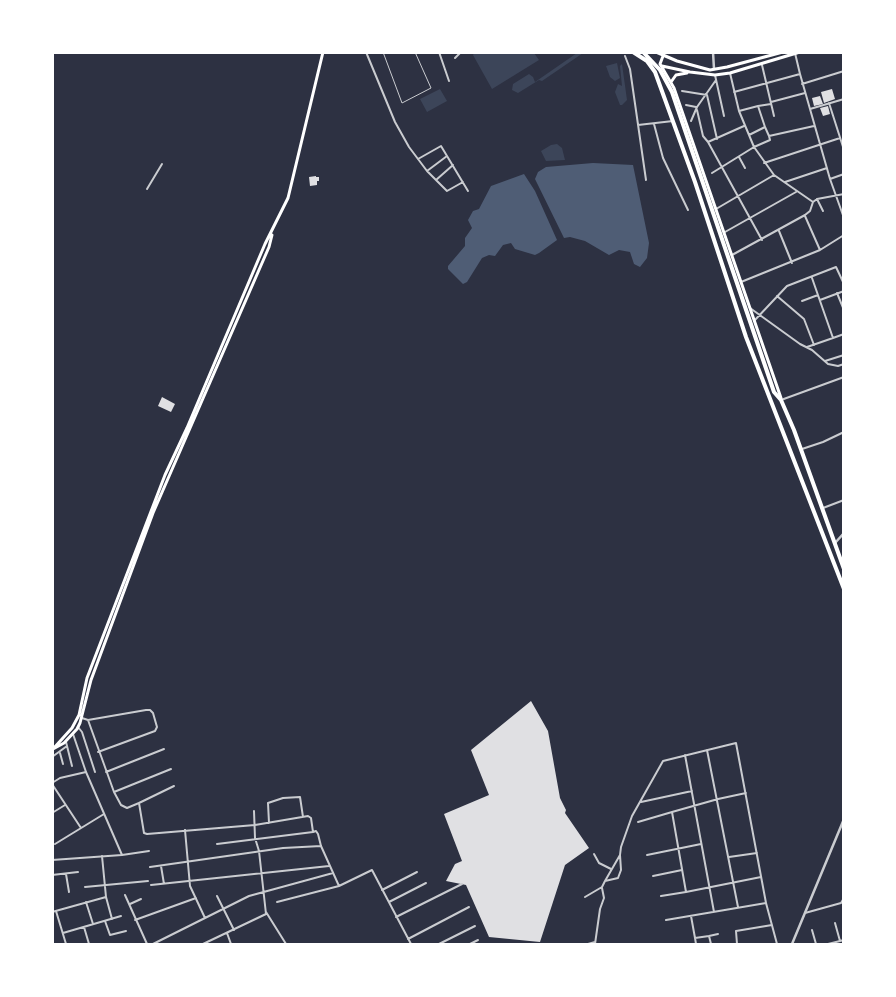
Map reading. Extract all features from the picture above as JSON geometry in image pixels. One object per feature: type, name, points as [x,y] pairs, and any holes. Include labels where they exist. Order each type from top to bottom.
[{"type":"highway","points":[[633,52],[647,61],[655,72],[699,193],[749,346],[844,589]]},
{"type":"highway","points":[[643,52],[660,70],[672,92],[774,392],[781,400],[801,449],[844,569]]},
{"type":"highway","points":[[696,186],[706,182]]},
{"type":"highway","points":[[699,193],[708,190]]},
{"type":"main road","points":[[53,749],[72,728],[79,714],[87,678],[164,474],[187,428],[219,350],[288,198],[322,52]]},
{"type":"main road","points":[[781,400],[716,209],[671,82],[661,66],[659,54],[705,69],[714,69],[783,52]]},
{"type":"main road","points":[[652,66],[715,75],[730,73],[800,52]]},
{"type":"main road","points":[[671,82],[676,75],[690,72]]},
{"type":"main road","points":[[53,749],[60,747],[66,742],[78,727],[82,718],[91,680],[153,513],[269,247],[273,229]]},
{"type":"street","points":[[366,52],[392,116],[418,159],[447,191],[463,182]]},
{"type":"street","points":[[439,52],[449,81]]},
{"type":"street","points":[[455,58],[461,52]]},
{"type":"street","points":[[713,52],[714,69]]},
{"type":"street","points":[[795,53],[802,84],[830,179],[844,218]]},
{"type":"street","points":[[624,59],[626,54]]},
{"type":"street","points":[[626,54],[630,69],[646,180]]},
{"type":"street","points":[[762,64],[774,116]]},
{"type":"street","points":[[802,84],[844,71]]},
{"type":"street","points":[[730,73],[744,126],[764,163],[774,175],[813,202]]},
{"type":"street","points":[[734,92],[800,74]]},
{"type":"street","points":[[715,75],[724,116]]},
{"type":"street","points":[[691,121],[697,108],[716,80]]},
{"type":"street","points":[[682,91],[707,95]]},
{"type":"street","points":[[739,111],[805,93]]},
{"type":"street","points":[[707,95],[717,139]]},
{"type":"street","points":[[810,109],[844,99]]},
{"type":"street","points":[[829,103],[844,150]]},
{"type":"street","points":[[686,105],[697,108]]},
{"type":"street","points":[[712,173],[754,147],[770,140],[758,106]]},
{"type":"street","points":[[697,108],[703,136],[762,240]]},
{"type":"street","points":[[638,125],[673,121]]},
{"type":"street","points":[[654,124],[663,158],[688,210]]},
{"type":"street","points":[[708,142],[744,126]]},
{"type":"street","points":[[769,136],[815,126]]},
{"type":"street","points":[[749,135],[765,127]]},
{"type":"street","points":[[764,163],[840,138]]},
{"type":"street","points":[[418,159],[441,146],[468,191]]},
{"type":"street","points":[[427,171],[447,156]]},
{"type":"street","points":[[738,157],[745,168]]},
{"type":"street","points":[[147,189],[162,164]]},
{"type":"street","points":[[436,180],[453,165]]},
{"type":"street","points":[[785,182],[827,168]]},
{"type":"street","points":[[830,179],[844,174]]},
{"type":"street","points":[[716,209],[774,175]]},
{"type":"street","points":[[724,232],[796,192]]},
{"type":"street","points":[[732,255],[805,216],[810,211],[813,202],[817,199],[844,194]]},
{"type":"street","points":[[817,199],[823,211]]},
{"type":"street","points":[[805,216],[820,250]]},
{"type":"street","points":[[778,231],[792,263]]},
{"type":"street","points":[[741,282],[792,263],[844,236]]},
{"type":"street","points":[[754,321],[787,286],[836,267],[844,284]]},
{"type":"street","points":[[811,277],[833,338]]},
{"type":"street","points":[[819,300],[844,291]]},
{"type":"street","points":[[838,293],[844,310]]},
{"type":"street","points":[[778,296],[804,319],[814,345]]},
{"type":"street","points":[[802,301],[818,296]]},
{"type":"street","points":[[750,308],[833,366],[844,364]]},
{"type":"street","points":[[806,348],[844,334]]},
{"type":"street","points":[[825,361],[843,355]]},
{"type":"street","points":[[781,400],[844,377]]},
{"type":"street","points":[[801,449],[823,442],[844,432]]},
{"type":"street","points":[[821,509],[844,500]]},
{"type":"street","points":[[834,545],[844,533]]},
{"type":"street","points":[[82,718],[88,720],[146,710],[150,710],[153,713],[157,727],[155,731],[98,752]]},
{"type":"street","points":[[88,720],[114,792],[124,808],[130,808],[174,786]]},
{"type":"street","points":[[78,727],[82,732],[95,772]]},
{"type":"street","points":[[73,734],[86,772],[122,855]]},
{"type":"street","points":[[66,742],[72,766]]},
{"type":"street","points":[[585,897],[602,887],[620,855],[632,816],[663,760],[736,743],[766,903],[778,944],[772,944]]},
{"type":"street","points":[[52,757],[60,753],[67,746]]},
{"type":"street","points":[[106,772],[164,749]]},
{"type":"street","points":[[707,750],[738,908]]},
{"type":"street","points":[[60,753],[63,764]]},
{"type":"street","points":[[685,755],[714,912]]},
{"type":"street","points":[[114,792],[171,769]]},
{"type":"street","points":[[81,828],[52,783],[60,778],[86,772]]},
{"type":"street","points":[[639,802],[692,791]]},
{"type":"street","points":[[638,822],[746,793]]},
{"type":"street","points":[[269,823],[268,803],[283,798],[300,797],[303,817]]},
{"type":"street","points":[[139,803],[144,833],[147,834],[255,825],[308,816],[311,818],[313,832]]},
{"type":"street","points":[[52,813],[65,805]]},
{"type":"street","points":[[254,811],[266,912],[286,944]]},
{"type":"street","points":[[672,812],[686,892]]},
{"type":"street","points":[[55,844],[104,814]]},
{"type":"street","points":[[792,944],[844,820]]},
{"type":"street","points":[[185,830],[189,882],[205,918]]},
{"type":"street","points":[[217,844],[318,832],[321,846],[339,886]]},
{"type":"street","points":[[647,855],[702,844]]},
{"type":"street","points":[[150,867],[283,848],[321,846]]},
{"type":"street","points":[[52,860],[149,851]]},
{"type":"street","points":[[729,858],[757,853]]},
{"type":"street","points":[[594,854],[599,863],[612,869]]},
{"type":"street","points":[[605,881],[618,878],[621,870],[620,855]]},
{"type":"street","points":[[102,856],[106,897],[112,919]]},
{"type":"street","points":[[161,866],[164,884]]},
{"type":"street","points":[[151,885],[330,866]]},
{"type":"street","points":[[277,902],[339,886],[372,870],[411,944]]},
{"type":"street","points":[[653,876],[682,870]]},
{"type":"street","points":[[52,875],[78,872]]},
{"type":"street","points":[[382,890],[417,872]]},
{"type":"street","points":[[66,873],[69,892]]},
{"type":"street","points":[[152,944],[249,896],[332,873]]},
{"type":"street","points":[[660,896],[762,878]]},
{"type":"street","points":[[85,887],[148,880]]},
{"type":"street","points":[[388,902],[426,883]]},
{"type":"street","points":[[396,917],[462,884]]},
{"type":"street","points":[[588,944],[595,943],[600,909],[604,898],[602,887]]},
{"type":"street","points":[[125,895],[147,944]]},
{"type":"street","points":[[217,896],[234,930]]},
{"type":"street","points":[[52,912],[106,897]]},
{"type":"street","points":[[135,920],[196,898]]},
{"type":"street","points":[[843,906],[844,898]]},
{"type":"street","points":[[128,904],[141,899]]},
{"type":"street","points":[[86,902],[93,925]]},
{"type":"street","points":[[666,920],[766,903]]},
{"type":"street","points":[[805,913],[842,903]]},
{"type":"street","points":[[408,939],[469,907]]},
{"type":"street","points":[[56,911],[66,944]]},
{"type":"street","points":[[205,944],[264,916],[266,912]]},
{"type":"street","points":[[63,933],[121,916]]},
{"type":"street","points":[[691,916],[696,944]]},
{"type":"street","points":[[105,921],[110,934],[126,931]]},
{"type":"street","points":[[828,944],[842,941],[835,923]]},
{"type":"street","points":[[737,944],[736,931],[772,925]]},
{"type":"street","points":[[439,944],[475,926]]},
{"type":"street","points":[[84,927],[89,944]]},
{"type":"street","points":[[812,930],[816,944]]},
{"type":"street","points":[[227,933],[231,944]]},
{"type":"street","points":[[695,938],[718,934]]},
{"type":"street","points":[[709,936],[711,944]]},
{"type":"street","points":[[470,944],[478,940]]},
{"type":"lane","points":[[383,52],[402,103],[430,88],[415,52]]},
{"type":"shaded area","points":[[475,52],[534,53],[539,60],[492,89],[473,55]]},
{"type":"shaded area","points":[[577,53],[583,53],[542,81],[539,80],[518,93],[512,90],[513,84],[529,74],[535,82]]},
{"type":"shaded area","points":[[617,63],[620,78],[615,81],[610,77],[606,66]]},
{"type":"shaded area","points":[[622,64],[627,100],[620,105],[615,92],[618,84],[622,86],[620,66]]},
{"type":"shaded area","points":[[440,89],[447,101],[427,112],[420,99]]},
{"type":"shaded area","points":[[557,144],[562,148],[565,160],[546,161],[541,151]]},
{"type":"shaded area","points":[[593,163],[633,165],[649,243],[647,258],[640,267],[634,264],[630,252],[619,250],[609,255],[585,241],[570,237],[564,238],[535,179],[538,172],[546,167]]},
{"type":"shaded area","points":[[524,174],[535,191],[557,240],[535,255],[515,249],[511,243],[503,245],[495,256],[489,255],[482,258],[467,282],[463,284],[448,269],[448,266],[465,246],[465,238],[472,228],[468,220],[473,211],[479,209],[491,186]]},
{"type":"building","points":[[832,89],[835,99],[824,103],[821,92]]},
{"type":"building","points":[[820,96],[823,104],[814,106],[812,98]]},
{"type":"building","points":[[828,106],[830,114],[823,116],[820,108]]},
{"type":"building","points":[[309,177],[319,177],[317,185],[310,186]]},
{"type":"building","points":[[162,397],[175,404],[171,412],[158,406]]},
{"type":"building","points":[[531,701],[548,731],[560,798],[566,810],[565,813],[589,848],[565,865],[540,942],[489,937],[466,885],[446,881],[455,864],[462,861],[444,814],[489,795],[471,750]]}]
